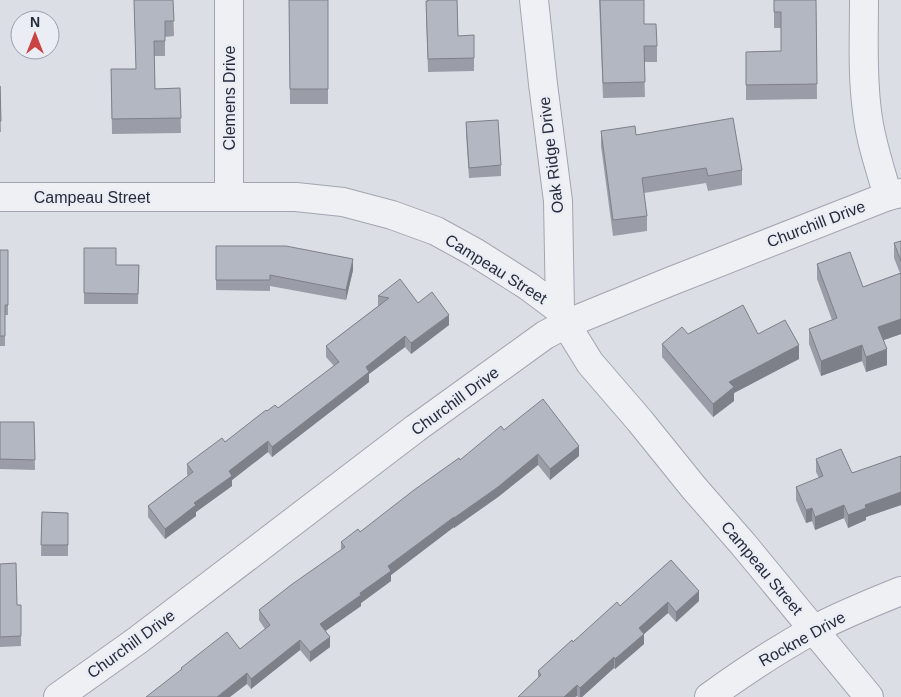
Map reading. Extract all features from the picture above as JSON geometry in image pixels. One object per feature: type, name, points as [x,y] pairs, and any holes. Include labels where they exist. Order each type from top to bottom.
[{"type":"street","name":"Clemens Drive","points":[[229,0],[229,197]]},
{"type":"street","name":"Oak Ridge Drive","points":[[534,0],[558,201],[563,317]]},
{"type":"street","points":[[864,0],[864,70],[867,112],[873,144],[894,194]]},
{"type":"street","name":"Churchill Drive","points":[[58,697],[138,640],[416,428],[544,334],[563,317],[679,278],[894,194]]},
{"type":"street","name":"Campeau Street","points":[[0,197],[296,197],[343,202],[392,215],[436,231],[476,253],[528,286],[563,317],[590,363],[869,697]]},
{"type":"street","name":"Rockne Drive","points":[[709,697],[780,649],[814,630],[850,612],[901,591]]},
{"type":"building","points":[[134,0],[173,0],[174,21],[165,21],[165,41],[154,41],[155,89],[180,88],[181,118],[112,119],[111,69],[136,69]]},
{"type":"building","points":[[289,0],[328,0],[328,89],[290,89]]},
{"type":"building","points":[[457,0],[458,36],[474,35],[474,58],[428,59],[426,1]]},
{"type":"building","points":[[600,0],[644,0],[644,24],[656,24],[657,46],[644,46],[645,82],[603,83]]},
{"type":"building","points":[[774,0],[816,0],[817,84],[746,85],[746,52],[781,51],[781,12],[774,12]]},
{"type":"building","points":[[0,86],[1,121],[0,121]]},
{"type":"building","points":[[733,118],[742,170],[708,176],[706,168],[642,178],[647,216],[613,220],[601,131],[635,126],[636,135]]},
{"type":"building","points":[[498,120],[501,165],[469,168],[466,122]]},
{"type":"building","points":[[901,241],[901,261],[894,243]]},
{"type":"building","points":[[216,246],[286,246],[353,259],[346,290],[270,275],[270,280],[216,280]]},
{"type":"building","points":[[84,248],[116,248],[116,265],[139,265],[138,294],[84,293]]},
{"type":"building","points":[[0,250],[8,250],[8,305],[5,305],[5,336],[0,336]]},
{"type":"building","points":[[850,252],[863,287],[901,273],[901,319],[878,327],[887,349],[866,357],[862,345],[821,361],[809,329],[837,318],[817,264]]},
{"type":"building","points":[[400,279],[418,303],[432,292],[449,315],[411,343],[405,336],[366,367],[369,372],[272,447],[268,441],[229,471],[232,476],[194,503],[196,505],[165,529],[148,506],[193,472],[187,464],[222,438],[225,442],[266,410],[275,405],[278,408],[339,362],[326,346],[389,298],[378,296]]},
{"type":"building","points":[[743,305],[758,334],[785,320],[799,345],[729,382],[734,387],[713,404],[662,344],[682,327],[688,334]]},
{"type":"building","points":[[543,399],[579,446],[550,469],[538,454],[498,487],[388,566],[391,571],[320,624],[330,637],[310,652],[300,640],[251,679],[247,673],[217,697],[146,697],[227,632],[240,649],[270,625],[259,610],[345,547],[341,542],[358,529],[360,532],[414,490],[459,458],[460,460],[501,426],[504,430]]},
{"type":"building","points":[[0,422],[34,422],[35,460],[0,459]]},
{"type":"building","points":[[841,449],[852,473],[901,456],[901,492],[865,505],[866,508],[848,515],[844,505],[815,517],[812,508],[806,510],[796,487],[823,476],[816,459]]},
{"type":"building","points":[[42,512],[68,513],[68,545],[41,545]]},
{"type":"building","points":[[671,560],[699,591],[676,612],[668,602],[639,628],[644,634],[615,659],[614,657],[580,688],[577,685],[564,697],[518,697],[541,675],[538,671],[572,640],[573,642],[617,602],[620,606]]},
{"type":"building","points":[[16,563],[17,605],[21,605],[21,636],[0,637],[0,564]]}]
